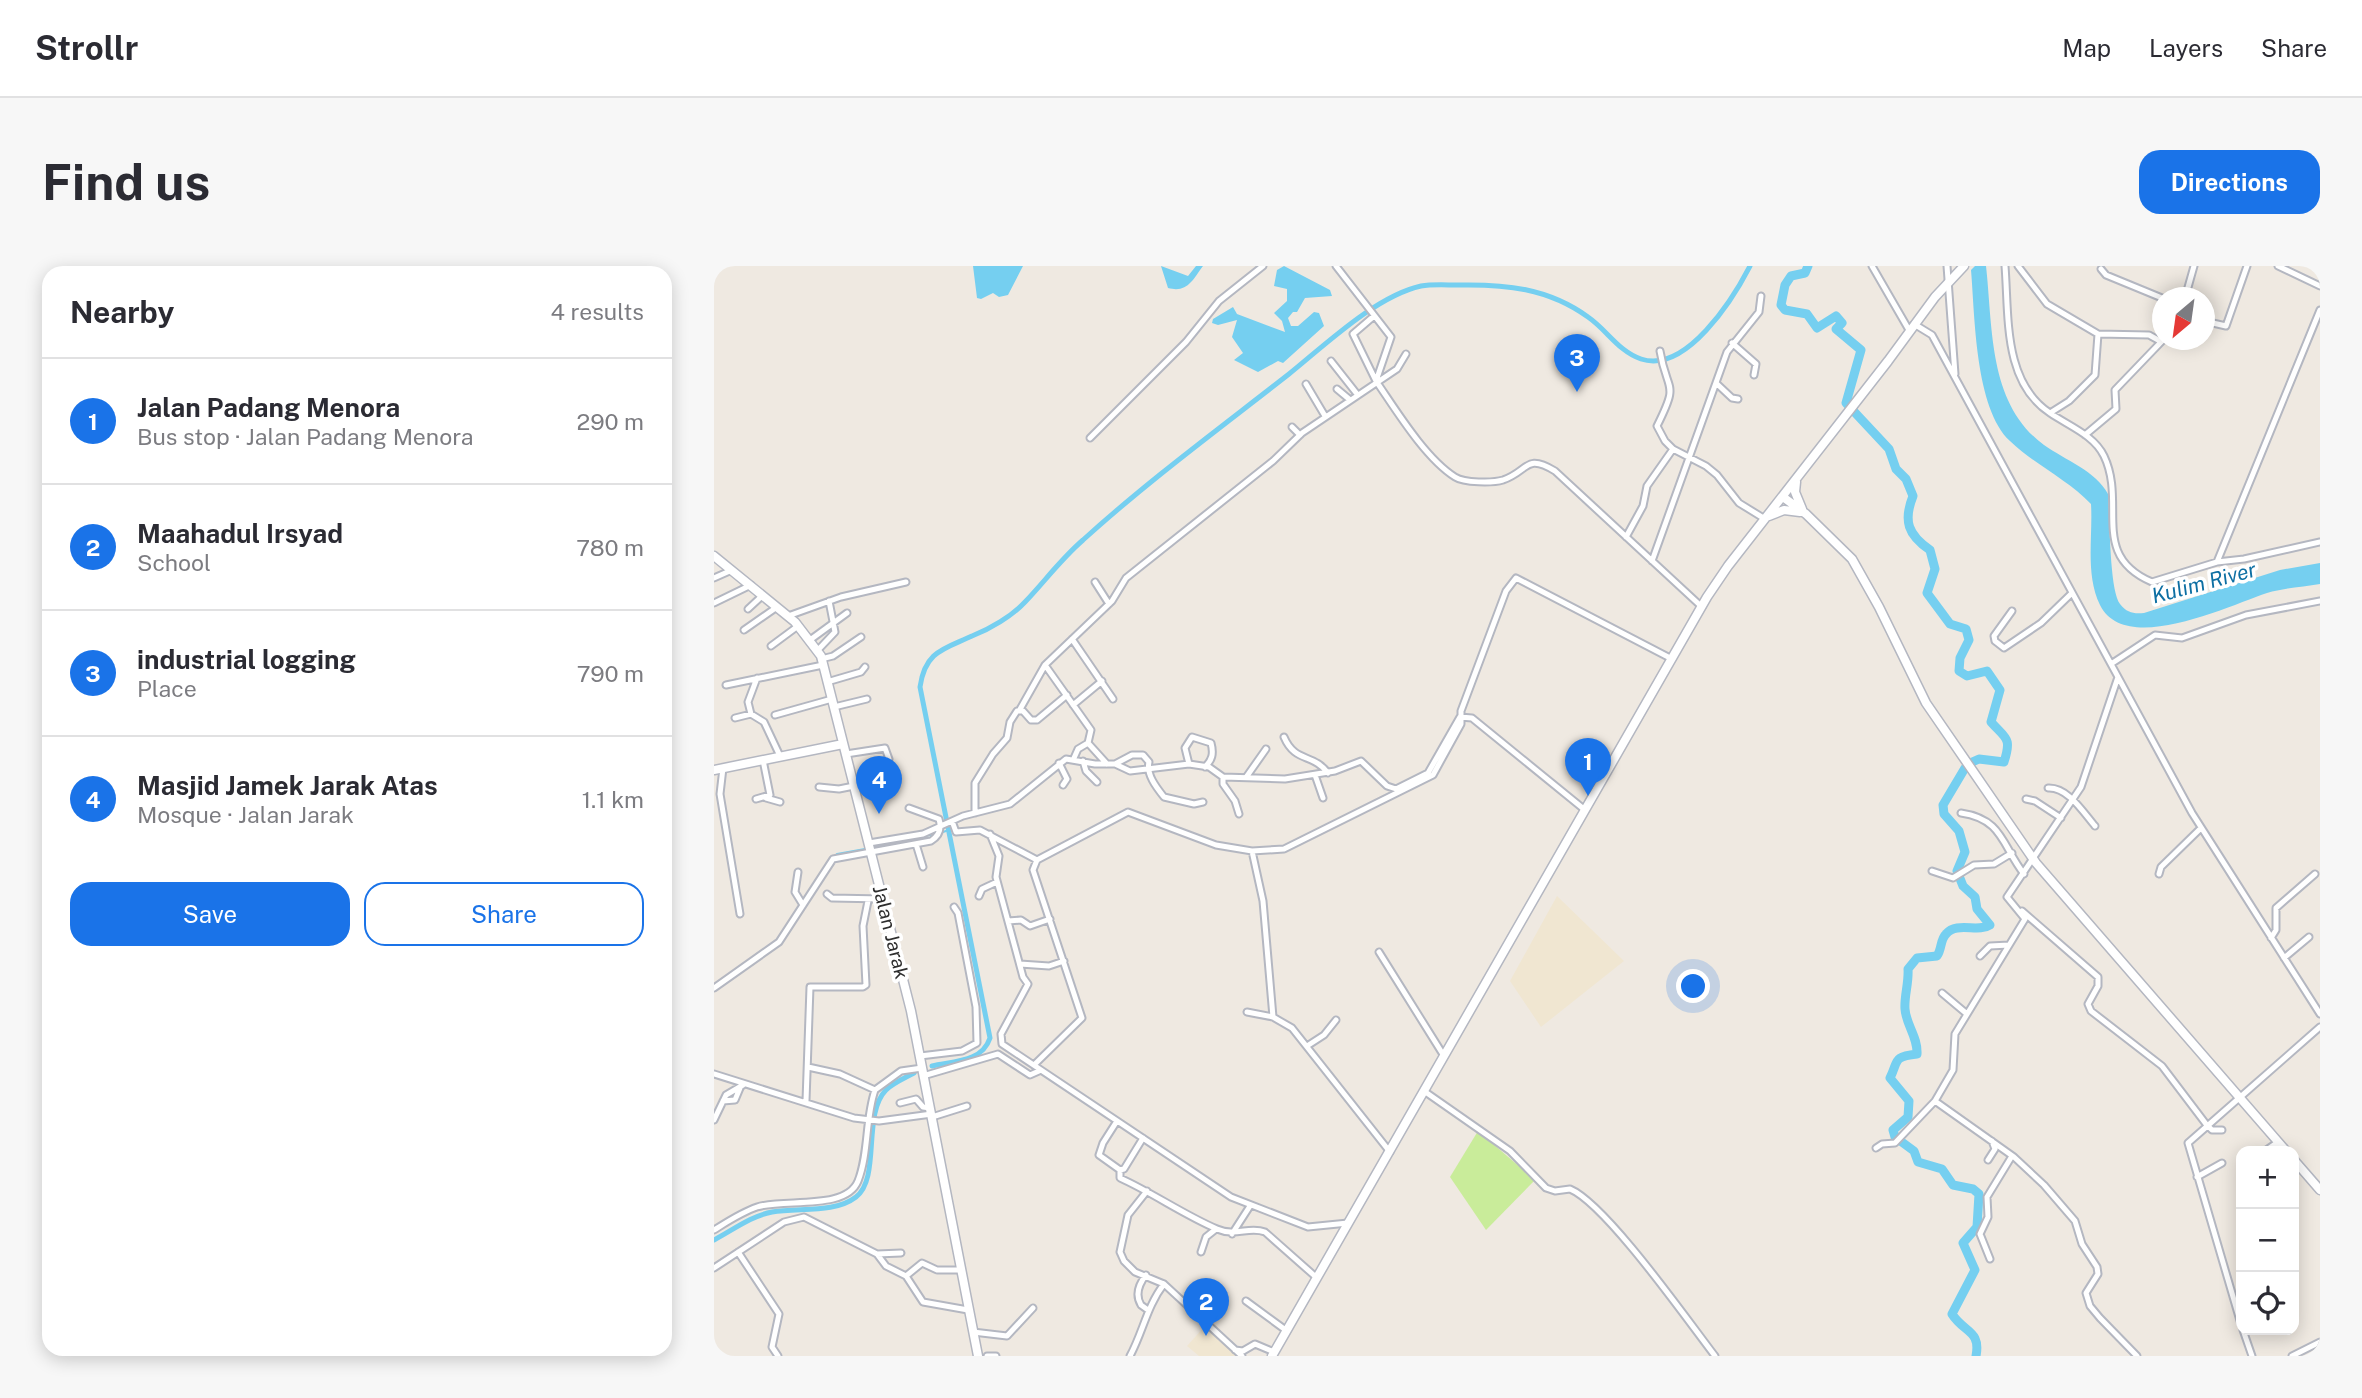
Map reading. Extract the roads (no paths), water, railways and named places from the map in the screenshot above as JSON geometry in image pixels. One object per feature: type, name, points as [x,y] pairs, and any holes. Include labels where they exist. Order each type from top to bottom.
[{"type":"main road","points":[[1273,1354],[1728,566],[1858,401],[1911,327],[1964,266]]},
{"type":"main road","points":[[1796,480],[1795,492],[1806,514]]},
{"type":"main road","points":[[1783,497],[1806,514],[1852,559],[1926,703],[2034,860],[2282,1146]]},
{"type":"main road","points":[[1765,519],[1784,510],[1806,514]]},
{"type":"main road","name":"Jalan Jarak","points":[[714,556],[798,625],[821,658],[854,786],[874,847],[931,1113],[978,1356]]},
{"type":"main road","points":[[717,768],[843,744]]},
{"type":"main road","points":[[2299,1166],[2320,1190]]},
{"type":"street","points":[[1090,438],[1186,342],[1219,301],[1263,266]]},
{"type":"street","points":[[1336,266],[1391,337],[1376,381]]},
{"type":"street","points":[[1872,266],[1911,327],[1932,335],[2201,828],[2320,1014]]},
{"type":"street","points":[[1947,266],[1952,279],[1955,378]]},
{"type":"street","points":[[2005,266],[2014,360],[2022,385],[2033,401],[2085,435],[2103,454],[2107,463],[2115,547],[2126,568],[2152,582],[2217,562],[2244,559],[2320,542]]},
{"type":"street","points":[[2018,266],[2047,304],[2098,334],[2105,332],[2152,336]]},
{"type":"street","points":[[2188,287],[2194,266]]},
{"type":"street","points":[[2215,324],[2226,326],[2247,266]]},
{"type":"street","points":[[2278,266],[2320,286]]},
{"type":"street","points":[[2101,269],[2106,275],[2152,294]]},
{"type":"street","points":[[1652,561],[1732,343],[1759,312],[1761,296]]},
{"type":"street","points":[[2217,562],[2320,310]]},
{"type":"street","points":[[1372,314],[1353,334],[1376,381],[1420,445],[1455,478],[1497,481],[1531,462],[1541,463],[1555,471],[1702,607]]},
{"type":"street","points":[[2050,413],[2069,401],[2095,375],[2098,334]]},
{"type":"street","points":[[1732,343],[1756,364],[1754,375]]},
{"type":"street","points":[[2085,435],[2116,408],[2115,390],[2152,350]]},
{"type":"street","points":[[1660,351],[1672,387],[1669,405],[1657,426],[1665,441],[1673,449],[1717,475],[1739,503],[1765,519]]},
{"type":"street","points":[[975,813],[975,783],[993,754],[1007,738],[1012,716],[1019,711],[1045,665],[1109,604],[1126,578],[1273,461],[1300,435],[1349,399],[1397,369],[1406,354]]},
{"type":"street","points":[[1331,361],[1357,394]]},
{"type":"street","points":[[1716,383],[1732,398],[1738,398]]},
{"type":"street","points":[[1306,384],[1325,416]]},
{"type":"street","points":[[1337,389],[1349,399]]},
{"type":"street","points":[[1292,426],[1300,435]]},
{"type":"street","points":[[1626,537],[1643,506],[1647,486],[1673,449]]},
{"type":"street","points":[[714,578],[732,570]]},
{"type":"street","points":[[1034,1065],[1082,1018],[1033,870],[1037,860],[1128,812],[1201,840],[1252,851],[1284,849],[1433,775],[1461,724],[1461,711],[1506,591],[1516,578],[1672,659]]},
{"type":"street","points":[[788,616],[829,601],[906,582]]},
{"type":"street","points":[[1096,582],[1109,604]]},
{"type":"street","points":[[714,603],[751,585]]},
{"type":"street","points":[[2012,611],[1994,636],[1995,641],[2004,648],[2041,623],[2072,593]]},
{"type":"street","points":[[748,609],[763,595]]},
{"type":"street","points":[[821,658],[835,632],[829,601]]},
{"type":"street","points":[[2111,664],[2155,635],[2182,638],[2246,615],[2320,601]]},
{"type":"street","points":[[744,630],[777,607]]},
{"type":"street","points":[[810,640],[847,613]]},
{"type":"street","points":[[771,646],[798,625]]},
{"type":"street","points":[[726,685],[834,656],[861,637]]},
{"type":"street","points":[[1072,639],[1113,699]]},
{"type":"street","points":[[1045,665],[1091,730],[1088,743],[1078,749],[1074,758]]},
{"type":"street","points":[[827,682],[861,672],[865,667]]},
{"type":"street","points":[[2007,897],[2074,801],[2091,760],[2118,677]]},
{"type":"street","points":[[757,678],[748,702],[751,714],[764,722],[780,757]]},
{"type":"street","points":[[1073,705],[1102,681]]},
{"type":"street","points":[[1019,711],[1037,720],[1067,695]]},
{"type":"street","points":[[775,715],[867,699]]},
{"type":"street","points":[[735,718],[751,714]]},
{"type":"street","points":[[1115,764],[1130,771],[1189,764],[1209,766],[1223,777],[1285,779],[1328,773],[1361,761],[1387,786],[1396,789],[1428,773],[1461,717]]},
{"type":"street","points":[[1461,717],[1472,718],[1585,810]]},
{"type":"street","points":[[1189,764],[1185,748],[1192,737],[1199,737],[1211,743],[1213,751],[1211,761],[1205,767]]},
{"type":"street","points":[[1284,737],[1293,752],[1321,764],[1328,773]]},
{"type":"street","points":[[1088,743],[1107,764]]},
{"type":"street","points":[[846,754],[885,748],[889,760]]},
{"type":"street","points":[[1247,776],[1266,749]]},
{"type":"street","points":[[714,988],[772,949],[833,859],[923,834],[975,813],[1010,804],[1059,763],[1074,758],[1115,764],[1138,754],[1147,757],[1148,768],[1164,797],[1194,804],[1203,802]]},
{"type":"street","points":[[764,760],[770,788],[766,798]]},
{"type":"street","points":[[1083,761],[1086,771],[1097,782]]},
{"type":"street","points":[[1059,763],[1067,779],[1063,785]]},
{"type":"street","points":[[717,768],[740,914]]},
{"type":"street","points":[[1315,775],[1323,798]]},
{"type":"street","points":[[1223,777],[1223,783],[1235,801],[1239,814]]},
{"type":"street","points":[[819,787],[854,786]]},
{"type":"street","points":[[2048,788],[2055,787],[2074,801],[2095,826]]},
{"type":"street","points":[[756,799],[766,798],[780,802]]},
{"type":"street","points":[[2026,799],[2035,801],[2061,818]]},
{"type":"street","points":[[909,808],[936,815],[959,833],[972,828],[990,834],[1037,860]]},
{"type":"street","points":[[1961,813],[1978,815],[1988,822],[2024,874]]},
{"type":"street","points":[[874,847],[916,844],[937,837],[946,823]]},
{"type":"street","points":[[2159,874],[2161,867],[2201,828]]},
{"type":"street","points":[[990,834],[999,856],[997,882],[1028,984],[1000,1041],[1039,1071],[1250,1206],[1308,1227],[1349,1223]]},
{"type":"street","points":[[916,844],[923,867]]},
{"type":"street","points":[[1252,851],[1263,901],[1273,1017]]},
{"type":"street","points":[[1932,871],[1956,877],[1974,865],[1997,863],[2012,853]]},
{"type":"street","points":[[798,872],[795,892],[803,905]]},
{"type":"street","points":[[2271,938],[2276,930],[2276,908],[2315,874]]},
{"type":"street","points":[[979,896],[982,889],[997,882]]},
{"type":"street","points":[[827,894],[832,898],[862,897],[868,901],[883,899]]},
{"type":"street","points":[[1876,1148],[1882,1144],[1895,1143],[1907,1133],[1935,1101],[1953,1070],[1952,1041],[2025,919],[2007,897]]},
{"type":"street","points":[[2007,897],[2092,970],[2099,981],[2089,1008],[2162,1066],[2211,1130],[2222,1130]]},
{"type":"street","points":[[806,1101],[810,987],[866,985],[863,926],[868,901]]},
{"type":"street","points":[[919,1056],[962,1051],[977,1043],[976,1007],[954,907]]},
{"type":"street","points":[[1008,921],[1021,920],[1030,926],[1050,919]]},
{"type":"street","points":[[2284,958],[2309,937]]},
{"type":"street","points":[[1980,956],[1990,946],[2009,945]]},
{"type":"street","points":[[1379,952],[1444,1056]]},
{"type":"street","points":[[1020,964],[1049,966],[1064,961]]},
{"type":"street","points":[[1942,993],[1968,1014]]},
{"type":"street","points":[[1247,1012],[1273,1017],[1292,1028],[1390,1152]]},
{"type":"street","points":[[1307,1045],[1324,1035],[1336,1020]]},
{"type":"street","points":[[2236,1307],[2188,1143],[2320,1027]]},
{"type":"street","points":[[714,1230],[757,1208],[834,1199],[847,1194],[858,1180],[875,1090],[901,1071],[922,1072],[998,1054],[1030,1075],[1039,1071]]},
{"type":"street","points":[[808,1067],[839,1074],[875,1090]]},
{"type":"street","points":[[714,1074],[741,1086],[879,1121],[967,1106]]},
{"type":"street","points":[[714,1120],[726,1095],[741,1086]]},
{"type":"street","points":[[1424,1091],[1510,1151],[1546,1188],[1555,1191],[1570,1189],[1584,1199],[1618,1232],[1715,1356]]},
{"type":"street","points":[[900,1103],[916,1099],[931,1113]]},
{"type":"street","points":[[1935,1101],[2012,1156],[2044,1185],[2075,1221],[2082,1244],[2097,1267],[2098,1274],[2086,1293],[2090,1306],[2137,1356]]},
{"type":"street","points":[[1117,1121],[1100,1155],[1120,1170]]},
{"type":"street","points":[[1120,1170],[1124,1169],[1143,1138]]},
{"type":"street","points":[[1987,1160],[1995,1149],[1992,1141]]},
{"type":"street","points":[[2272,1146],[2278,1142]]},
{"type":"street","points":[[1990,1259],[1980,1234],[1987,1217],[1987,1197],[2012,1156]]},
{"type":"street","points":[[2197,1177],[2222,1163]]},
{"type":"street","points":[[1120,1170],[1120,1178],[1216,1229],[1232,1234],[1254,1230],[1265,1232],[1317,1278]]},
{"type":"street","points":[[1147,1191],[1128,1215],[1120,1252],[1128,1266],[1164,1284],[1242,1356]]},
{"type":"street","points":[[1232,1234],[1250,1206]]},
{"type":"street","points":[[714,1268],[784,1222],[804,1217],[877,1254],[886,1266],[906,1276],[923,1301],[968,1310]]},
{"type":"street","points":[[1201,1252],[1206,1237],[1216,1229]]},
{"type":"street","points":[[738,1252],[779,1314],[772,1347],[778,1356]]},
{"type":"street","points":[[877,1254],[901,1253]]},
{"type":"street","points":[[906,1276],[922,1264],[937,1270],[961,1270]]},
{"type":"street","points":[[1146,1275],[1139,1288],[1138,1297],[1140,1305],[1148,1310]]},
{"type":"street","points":[[1130,1356],[1145,1326],[1148,1310],[1164,1284]]},
{"type":"street","points":[[1246,1301],[1287,1331]]},
{"type":"street","points":[[973,1332],[1007,1336],[1033,1308]]},
{"type":"street","points":[[2245,1335],[2252,1356]]},
{"type":"street","points":[[2292,1356],[2320,1342]]},
{"type":"street","points":[[1235,1350],[1243,1350],[1255,1344],[1273,1354]]},
{"type":"street","points":[[987,1356],[996,1356]]},
{"type":"water","points":[[973,266],[1023,266],[1008,295],[999,297],[993,293],[981,299],[977,298]]},
{"type":"water","points":[[1161,266],[1188,276],[1196,266],[1203,266],[1189,284],[1175,289],[1168,288]]},
{"type":"water","points":[[1284,266],[1330,290],[1332,296],[1305,298],[1297,312],[1293,312],[1288,318],[1291,326],[1298,326],[1314,312],[1319,313],[1324,326],[1283,363],[1278,361],[1258,372],[1234,360],[1243,353],[1232,337],[1237,320],[1218,325],[1212,323],[1213,319],[1233,307],[1237,314],[1285,332],[1282,321],[1274,313],[1287,301],[1287,289],[1274,286],[1277,270]]},
{"type":"water","points":[[1975,266],[1986,266],[1997,363],[2012,408],[2026,428],[2044,445],[2088,472],[2108,494],[2114,584],[2116,596],[2125,609],[2144,613],[2280,570],[2320,563],[2320,584],[2267,593],[2178,623],[2154,627],[2131,626],[2113,620],[2100,605],[2095,593],[2091,555],[2091,504],[2010,441],[1998,426],[1990,407],[1983,385],[1976,336],[1971,270]]},
{"type":"waterway","points":[[932,1066],[974,1056],[981,1052],[990,1038],[920,687],[931,658],[945,648],[986,630],[1014,612],[1075,547],[1133,497],[1352,323],[1404,291],[1425,285],[1475,285],[1509,287],[1542,294],[1573,307],[1588,317],[1619,346],[1633,355],[1658,361],[1691,345],[1706,330],[1732,297],[1750,266]]},
{"type":"waterway","points":[[1808,266],[1805,273],[1791,276],[1785,285],[1781,305],[1785,310],[1807,314],[1817,328],[1836,316],[1842,323],[1836,329],[1861,350],[1846,403],[1889,449],[1896,469],[1906,479],[1913,496],[1908,513],[1910,527],[1917,539],[1930,550],[1935,569],[1927,593],[1950,624],[1966,629],[1969,640],[1960,658],[1959,671],[1967,676],[1987,671],[2000,690],[1991,722],[2006,739],[2004,762],[1979,759],[1970,763]]},
{"type":"waterway","points":[[1965,768],[1943,805],[1944,814],[1959,831],[1965,852],[1957,871],[1963,886],[1975,897],[1977,909],[1990,925],[1951,930],[1944,936],[1937,956],[1917,958],[1908,969],[1905,1009],[1916,1042],[1917,1054],[1900,1058],[1890,1078],[1909,1101],[1908,1117],[1893,1130],[1895,1137],[1914,1151],[1918,1162],[1942,1169],[1953,1185],[1973,1189],[1979,1194],[1977,1227],[1963,1243],[1975,1270],[1952,1314],[1974,1336],[1976,1356]]},
{"type":"waterway","points":[[943,832],[949,830]]},
{"type":"waterway","points":[[924,836],[936,834]]},
{"type":"waterway","points":[[882,845],[918,837]]},
{"type":"waterway","points":[[820,874],[837,854],[865,849]]},
{"type":"waterway","points":[[714,1240],[764,1214],[827,1208],[856,1197],[868,1176],[879,1101],[889,1087],[914,1073]]},
{"type":"place","name":"industrial logging","points":[[1577,392]]},
{"type":"place","name":"Jalan Padang Menora","points":[[1588,796]]},
{"type":"place","name":"Masjid Jamek Jarak Atas","points":[[879,814]]},
{"type":"place","name":"Maahadul Irsyad","points":[[1206,1336]]},
{"type":"water label","name":"Kulim River","points":[[2204,583]]}]
